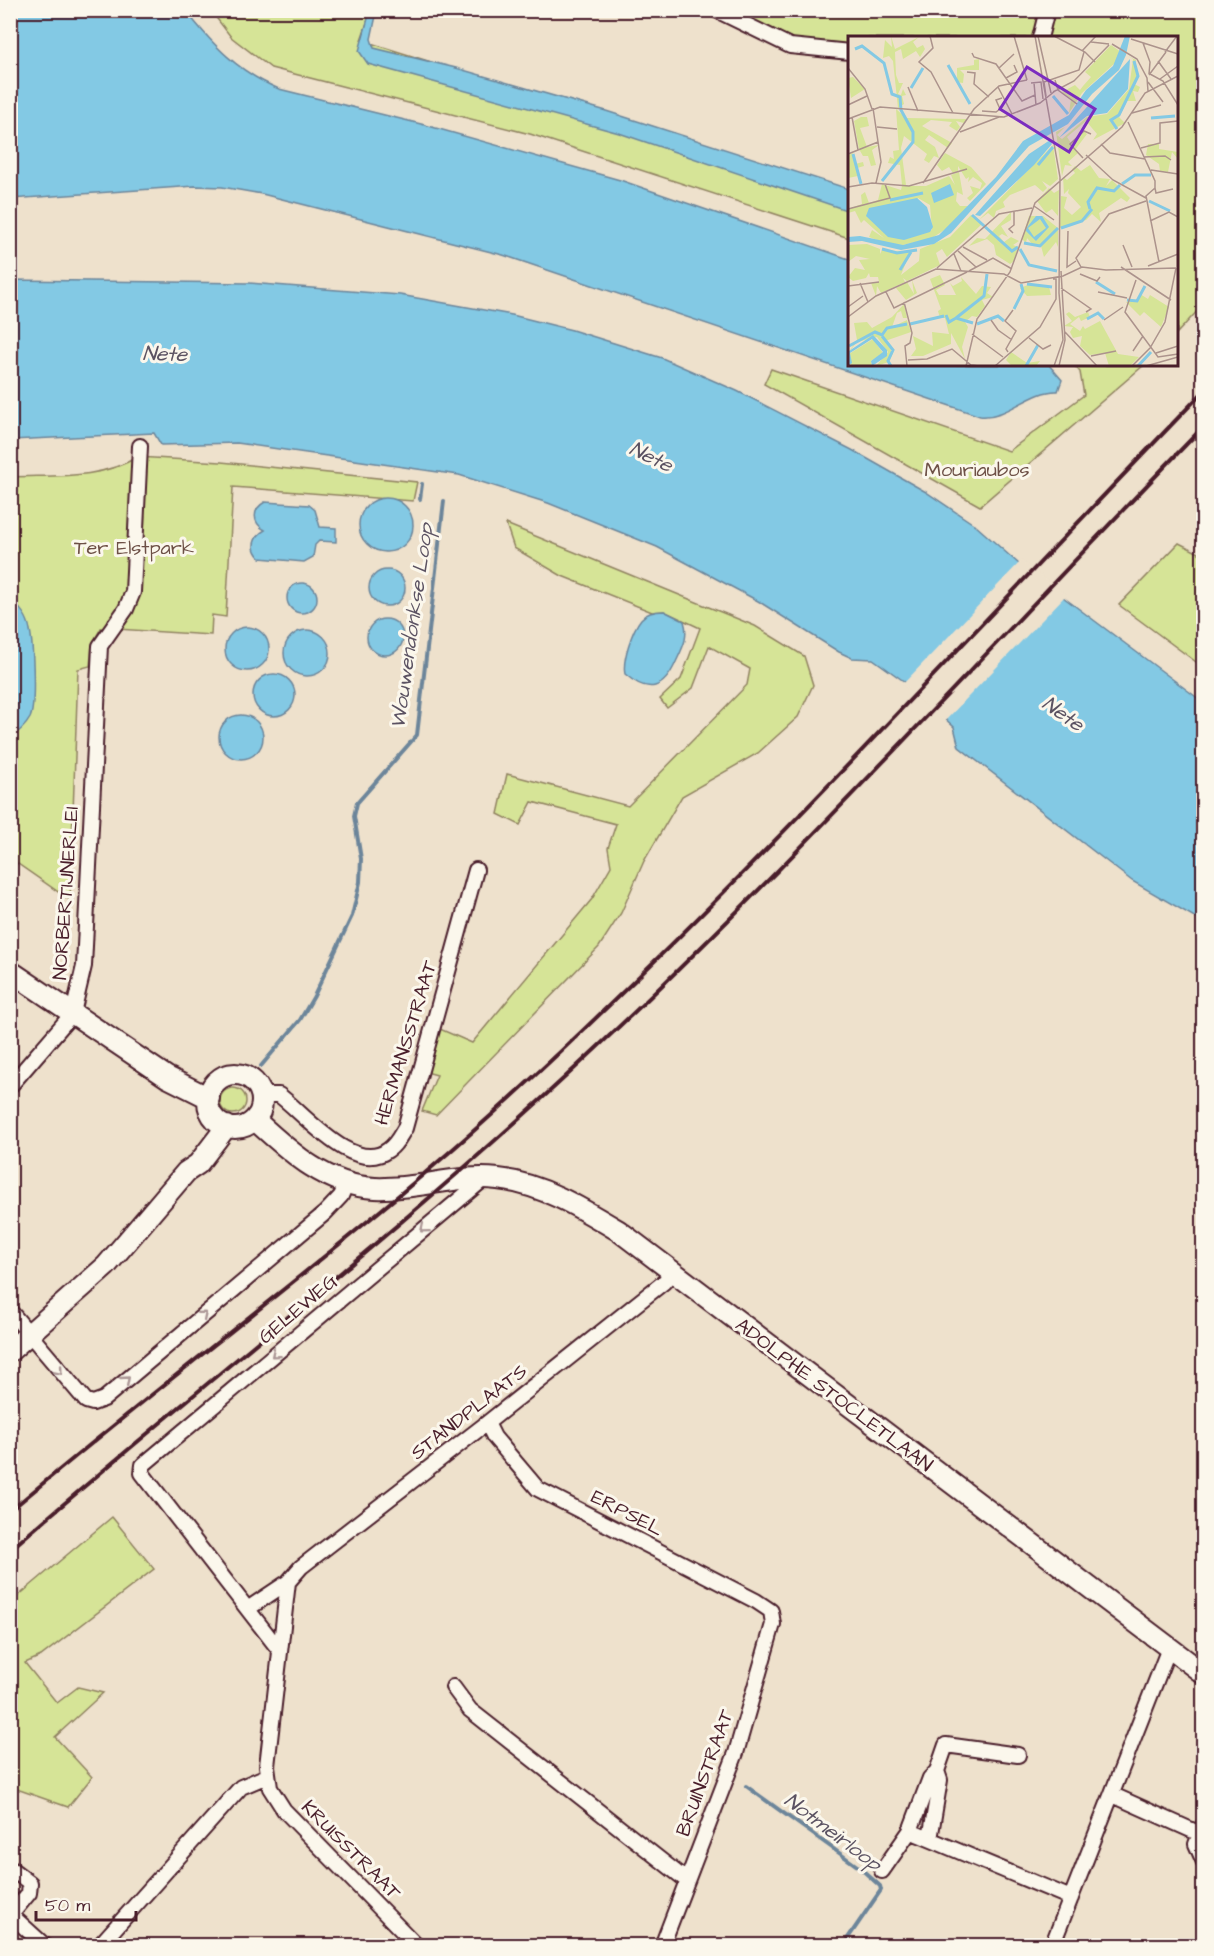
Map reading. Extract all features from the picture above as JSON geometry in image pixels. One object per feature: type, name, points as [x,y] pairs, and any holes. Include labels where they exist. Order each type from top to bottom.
[{"type":"street","points":[[716,10],[790,46],[848,52]]},
{"type":"street","points":[[1040,36],[1047,10]]},
{"type":"street","name":"NORBERTIJNERLEI","points":[[10,1086],[73,1013],[84,966],[100,646],[126,609],[133,592],[141,446]]},
{"type":"street","name":"HERMANSSTRAAT","points":[[262,1095],[279,1095],[333,1142],[361,1155],[373,1156],[387,1152],[395,1144],[405,1128],[476,870]]},
{"type":"street","points":[[10,971],[148,1062],[200,1081],[216,1106],[243,1127],[255,1120],[262,1107],[262,1095],[257,1085],[248,1077],[236,1074],[226,1075],[216,1106],[186,1172],[106,1266],[10,1351]]},
{"type":"street","name":"ADOLPHE STOCLETLAAN","points":[[255,1120],[302,1161],[347,1182],[377,1188],[485,1178],[520,1182],[585,1211],[618,1231],[1203,1674]]},
{"type":"street","name":"GELEWEG","points":[[249,1608],[142,1473],[143,1465],[485,1178]]},
{"type":"street","points":[[10,1311],[76,1392],[86,1401],[93,1403],[104,1399],[314,1222],[341,1196],[347,1182]]},
{"type":"street","name":"STANDPLAATS","points":[[249,1608],[288,1582],[301,1567],[487,1423],[664,1282],[672,1272]]},
{"type":"street","name":"ERPSEL","points":[[487,1423],[494,1437],[538,1489],[756,1601],[771,1611]]},
{"type":"street","points":[[99,1946],[242,1786],[267,1776],[288,1582]]},
{"type":"street","points":[[249,1608],[280,1651]]},
{"type":"street","name":"BRUINSTRAAT","points":[[662,1946],[736,1753],[773,1624],[771,1611]]},
{"type":"street","points":[[1052,1946],[1169,1648]]},
{"type":"street","points":[[453,1687],[470,1710],[686,1880]]},
{"type":"street","points":[[882,1870],[910,1831],[930,1778],[937,1771],[946,1745],[1018,1755]]},
{"type":"street","points":[[930,1839],[940,1780],[937,1771]]},
{"type":"street","name":"KRUISSTRAAT","points":[[267,1776],[275,1798],[284,1810],[417,1946]]},
{"type":"street","points":[[1113,1795],[1201,1829],[1196,1844],[1203,1862]]},
{"type":"street","points":[[910,1831],[1071,1898]]},
{"type":"street","points":[[10,1868],[20,1873],[30,1883],[29,1893],[11,1915],[45,1946]]},
{"type":"green space","points":[[211,11],[371,11],[361,40],[848,193],[848,238],[530,134],[271,68],[231,37]]},
{"type":"green space","points":[[732,11],[1203,11],[1203,305],[1178,332],[1178,36],[848,36],[848,48],[800,42]]},
{"type":"green space","name":"Mouriaubos","points":[[1075,366],[1143,366],[980,506],[764,384],[771,369],[1009,451],[1084,395],[1080,372]]},
{"type":"green space","name":"Ter Elstpark","points":[[137,457],[221,462],[417,482],[413,501],[233,487],[226,617],[212,615],[211,635],[101,628],[92,644],[90,666],[78,669],[70,900],[11,859],[11,477],[92,473],[107,470]]},
{"type":"green space","points":[[506,524],[755,626],[804,656],[813,685],[798,717],[758,753],[682,796],[644,861],[621,913],[599,947],[436,1115],[422,1111],[437,1075],[426,1072],[440,1029],[472,1043],[592,899],[611,866],[608,848],[616,824],[532,802],[520,825],[498,814],[507,774],[628,806],[747,685],[750,669],[709,646],[693,688],[667,708],[660,699],[681,679],[700,628],[664,611],[652,612],[562,576],[514,548]]},
{"type":"green space","points":[[1179,543],[1203,555],[1203,667],[1119,605]]},
{"type":"green space","points":[[233,1088],[242,1092],[246,1101],[242,1110],[233,1114],[224,1110],[220,1101],[224,1092]]},
{"type":"green space","points":[[112,1517],[154,1569],[41,1656],[25,1663],[57,1703],[78,1687],[103,1693],[55,1737],[92,1777],[68,1807],[11,1787],[11,1602]]},
{"type":"water","points":[[11,10],[186,11],[227,56],[251,74],[279,89],[425,125],[620,180],[848,259],[848,366],[1050,366],[1062,380],[1058,391],[1038,395],[1000,413],[980,416],[503,255],[262,194],[222,187],[195,186],[11,199]]},
{"type":"water","points":[[370,11],[377,11],[371,39],[374,48],[456,68],[603,110],[848,189],[848,211],[619,133],[368,64],[359,51]]},
{"type":"water","name":"Nete","points":[[10,280],[249,283],[400,295],[512,315],[572,330],[662,358],[737,391],[852,450],[926,492],[975,525],[1019,564],[1203,702],[1203,922],[1132,881],[959,747],[954,727],[905,682],[873,659],[852,658],[839,652],[758,601],[657,547],[548,503],[459,475],[237,443],[161,445],[154,433],[11,440]]},
{"type":"water","points":[[386,498],[396,500],[405,506],[411,515],[413,525],[411,535],[405,544],[396,550],[386,552],[376,550],[367,544],[361,535],[359,525],[361,515],[367,506],[376,500]]},
{"type":"water","points":[[265,502],[309,505],[315,510],[320,527],[336,528],[336,542],[319,541],[315,545],[313,557],[304,562],[260,558],[254,543],[265,530],[258,524],[255,516],[258,508]]},
{"type":"water","points":[[387,570],[400,575],[405,588],[400,601],[387,606],[374,601],[369,588],[374,575]]},
{"type":"water","points":[[302,583],[313,587],[317,598],[313,609],[302,613],[291,609],[287,598],[291,587]]},
{"type":"water","points":[[10,600],[23,613],[29,626],[33,675],[33,701],[30,718],[22,729],[11,737]]},
{"type":"water","points":[[664,611],[684,621],[686,632],[684,642],[671,671],[661,683],[649,687],[641,685],[625,674],[625,661],[629,646],[634,630],[643,617],[652,612]]},
{"type":"water","points":[[385,619],[398,624],[403,637],[398,650],[385,655],[372,650],[367,637],[372,624]]},
{"type":"water","points":[[247,627],[256,628],[263,633],[268,640],[268,658],[263,665],[256,670],[247,671],[238,670],[231,665],[226,658],[225,649],[226,640],[231,633],[238,628]]},
{"type":"water","points":[[307,630],[323,637],[330,653],[323,669],[307,676],[291,669],[284,653],[291,637]]},
{"type":"water","points":[[274,674],[289,680],[295,695],[289,710],[274,716],[259,710],[253,695],[259,680]]},
{"type":"water","points":[[241,715],[250,716],[257,721],[262,728],[262,746],[257,753],[250,758],[241,759],[232,758],[225,753],[220,746],[219,737],[220,728],[225,721],[232,716]]},
{"type":"pier","points":[[1021,561],[1066,595],[944,722],[903,684]]},
{"type":"waterway","points":[[420,499],[422,484]]},
{"type":"waterway","name":"Wouwendonkse Loop","points":[[261,1066],[300,1020],[352,916],[360,882],[361,859],[354,816],[357,803],[417,735],[444,501]]},
{"type":"waterway","name":"Notmeirloop","points":[[746,1786],[860,1868],[880,1886],[881,1890],[848,1938]]},
{"type":"railway","points":[[10,1511],[338,1246],[467,1137],[530,1080],[618,997],[788,827],[1204,391]]},
{"type":"railway","points":[[10,1550],[366,1252],[575,1068],[656,991],[815,832],[1204,426]]}]
